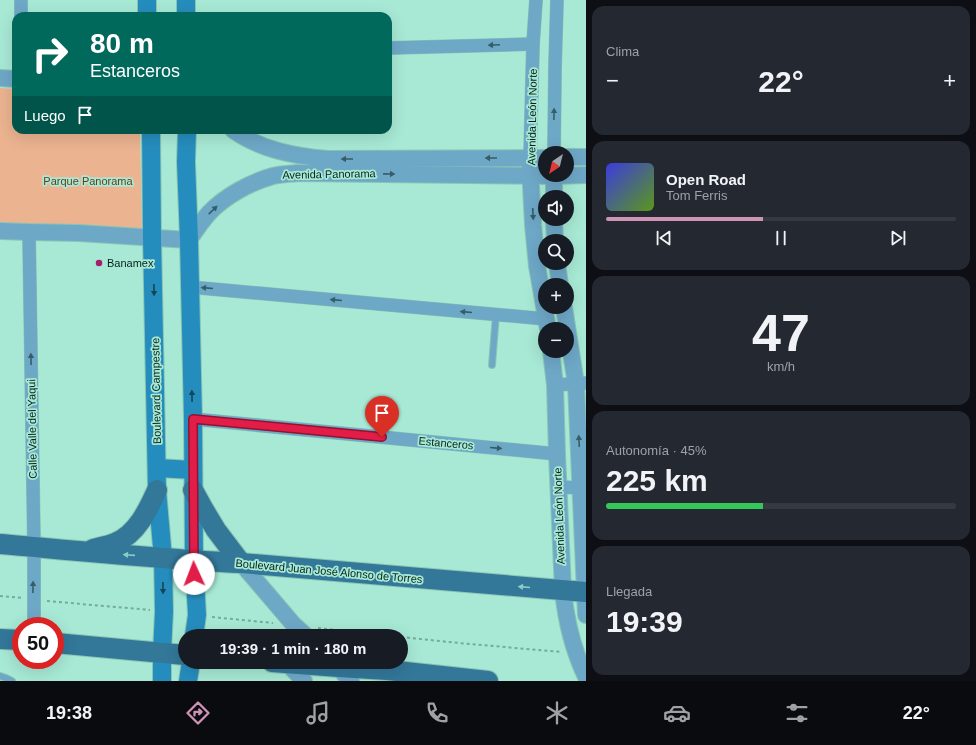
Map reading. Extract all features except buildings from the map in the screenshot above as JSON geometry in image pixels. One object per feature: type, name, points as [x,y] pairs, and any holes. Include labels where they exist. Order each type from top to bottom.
[{"type":"main road","points":[[147,0],[147,12]]},
{"type":"main road","points":[[186,0],[186,12]]},
{"type":"main road","name":"Boulevard Campestre","points":[[151,134],[157,468],[163,558],[164,612],[162,681]]},
{"type":"main road","points":[[187,134],[186,162],[193,419],[194,561],[197,615],[195,629]]},
{"type":"main road","points":[[157,468],[193,470]]},
{"type":"main road","points":[[82,552],[115,543],[127,536],[140,522],[150,507],[158,490]]},
{"type":"main road","points":[[193,490],[216,530],[241,563]]},
{"type":"main road","name":"Boulevard Juan José Alonso de Torres","points":[[0,544],[562,591],[585,598]]},
{"type":"main road","points":[[0,639],[12,640]]},
{"type":"main road","points":[[64,644],[178,653]]},
{"type":"main road","points":[[188,681],[190,669]]},
{"type":"main road","points":[[341,670],[387,670],[488,681]]},
{"type":"street","points":[[21,0],[21,12]]},
{"type":"street","name":"Avenida León Norte","points":[[536,0],[533,44],[537,158],[531,175],[533,224],[537,266],[547,322]]},
{"type":"street","name":"Avenida León Norte","points":[[554,146],[557,0]]},
{"type":"street","points":[[392,48],[533,44]]},
{"type":"street","points":[[0,78],[12,79]]},
{"type":"street","name":"Avenida Panorama","points":[[238,134],[279,152],[303,157],[328,159],[537,158]]},
{"type":"street","points":[[574,158],[586,157]]},
{"type":"street","name":"Avenida Panorama","points":[[189,240],[209,213],[223,200],[246,187],[274,176],[298,173],[538,175]]},
{"type":"street","name":"Avenida Panorama","points":[[574,175],[586,175]]},
{"type":"street","points":[[0,231],[79,233],[189,240]]},
{"type":"street","name":"Calle Valle del Yaqui","points":[[29,232],[34,617]]},
{"type":"street","points":[[190,287],[496,314],[538,322]]},
{"type":"street","name":"Avenida León Norte","points":[[566,314],[581,383],[586,615]]},
{"type":"street","name":"Avenida León Norte","points":[[552,358],[555,385],[562,591],[570,631],[586,677]]},
{"type":"street","points":[[555,385],[581,383]]},
{"type":"street","name":"Estanceros","points":[[193,419],[557,454]]},
{"type":"street","points":[[558,487],[583,488]]},
{"type":"street","points":[[241,563],[298,629]]},
{"type":"street","points":[[565,612],[585,598]]},
{"type":"street","points":[[288,669],[304,681]]},
{"type":"lane","points":[[492,365],[496,314]]},
{"type":"lane","points":[[0,676],[12,681]]},
{"type":"path","points":[[408,638],[577,654]]},
{"type":"green space","name":"Parque Panorama","points":[[0,88],[12,89],[12,134],[140,134],[142,235],[0,228]]},
{"type":"place","name":"Banamex","points":[[99,263]]},
{"type":"route","points":[[194,574],[193,419],[382,437]]}]
